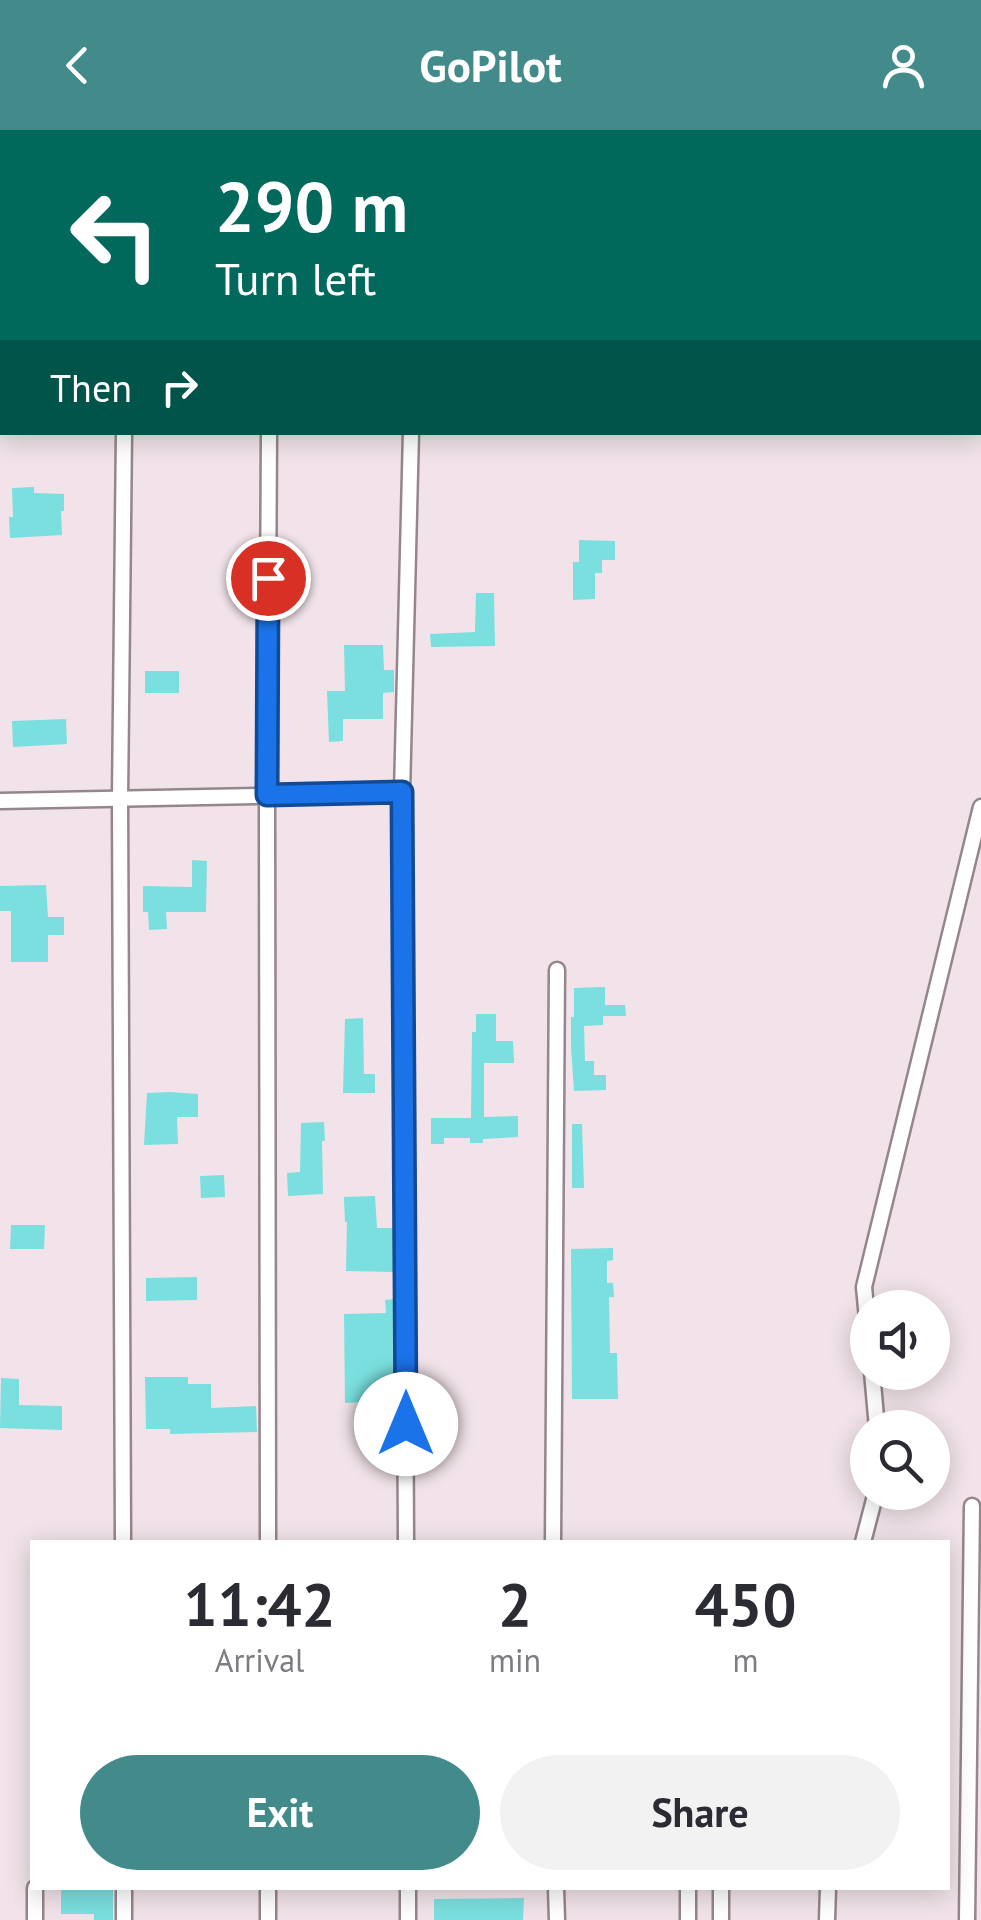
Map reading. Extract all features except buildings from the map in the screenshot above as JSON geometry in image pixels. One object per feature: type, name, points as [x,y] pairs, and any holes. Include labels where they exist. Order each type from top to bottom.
[{"type":"street","points":[[123,1540],[120,798],[124,435]]},
{"type":"street","points":[[268,1540],[269,435]]},
{"type":"street","points":[[406,1540],[402,792],[411,435]]},
{"type":"street","points":[[0,801],[402,792]]},
{"type":"street","points":[[864,1290],[981,806]]},
{"type":"street","points":[[553,1540],[558,970]]},
{"type":"street","points":[[967,1920],[972,1506]]},
{"type":"street","points":[[863,1540],[871,1510]]},
{"type":"street","points":[[34,1890],[35,1920]]},
{"type":"street","points":[[124,1890],[124,1920]]},
{"type":"street","points":[[268,1890],[268,1920]]},
{"type":"street","points":[[408,1890],[408,1920]]},
{"type":"street","points":[[556,1890],[557,1920]]},
{"type":"street","points":[[688,1890],[688,1920]]},
{"type":"street","points":[[721,1890],[721,1920]]},
{"type":"street","points":[[827,1920],[828,1890]]},
{"type":"route","points":[[268,578],[267,795],[402,792],[406,1424]]}]
